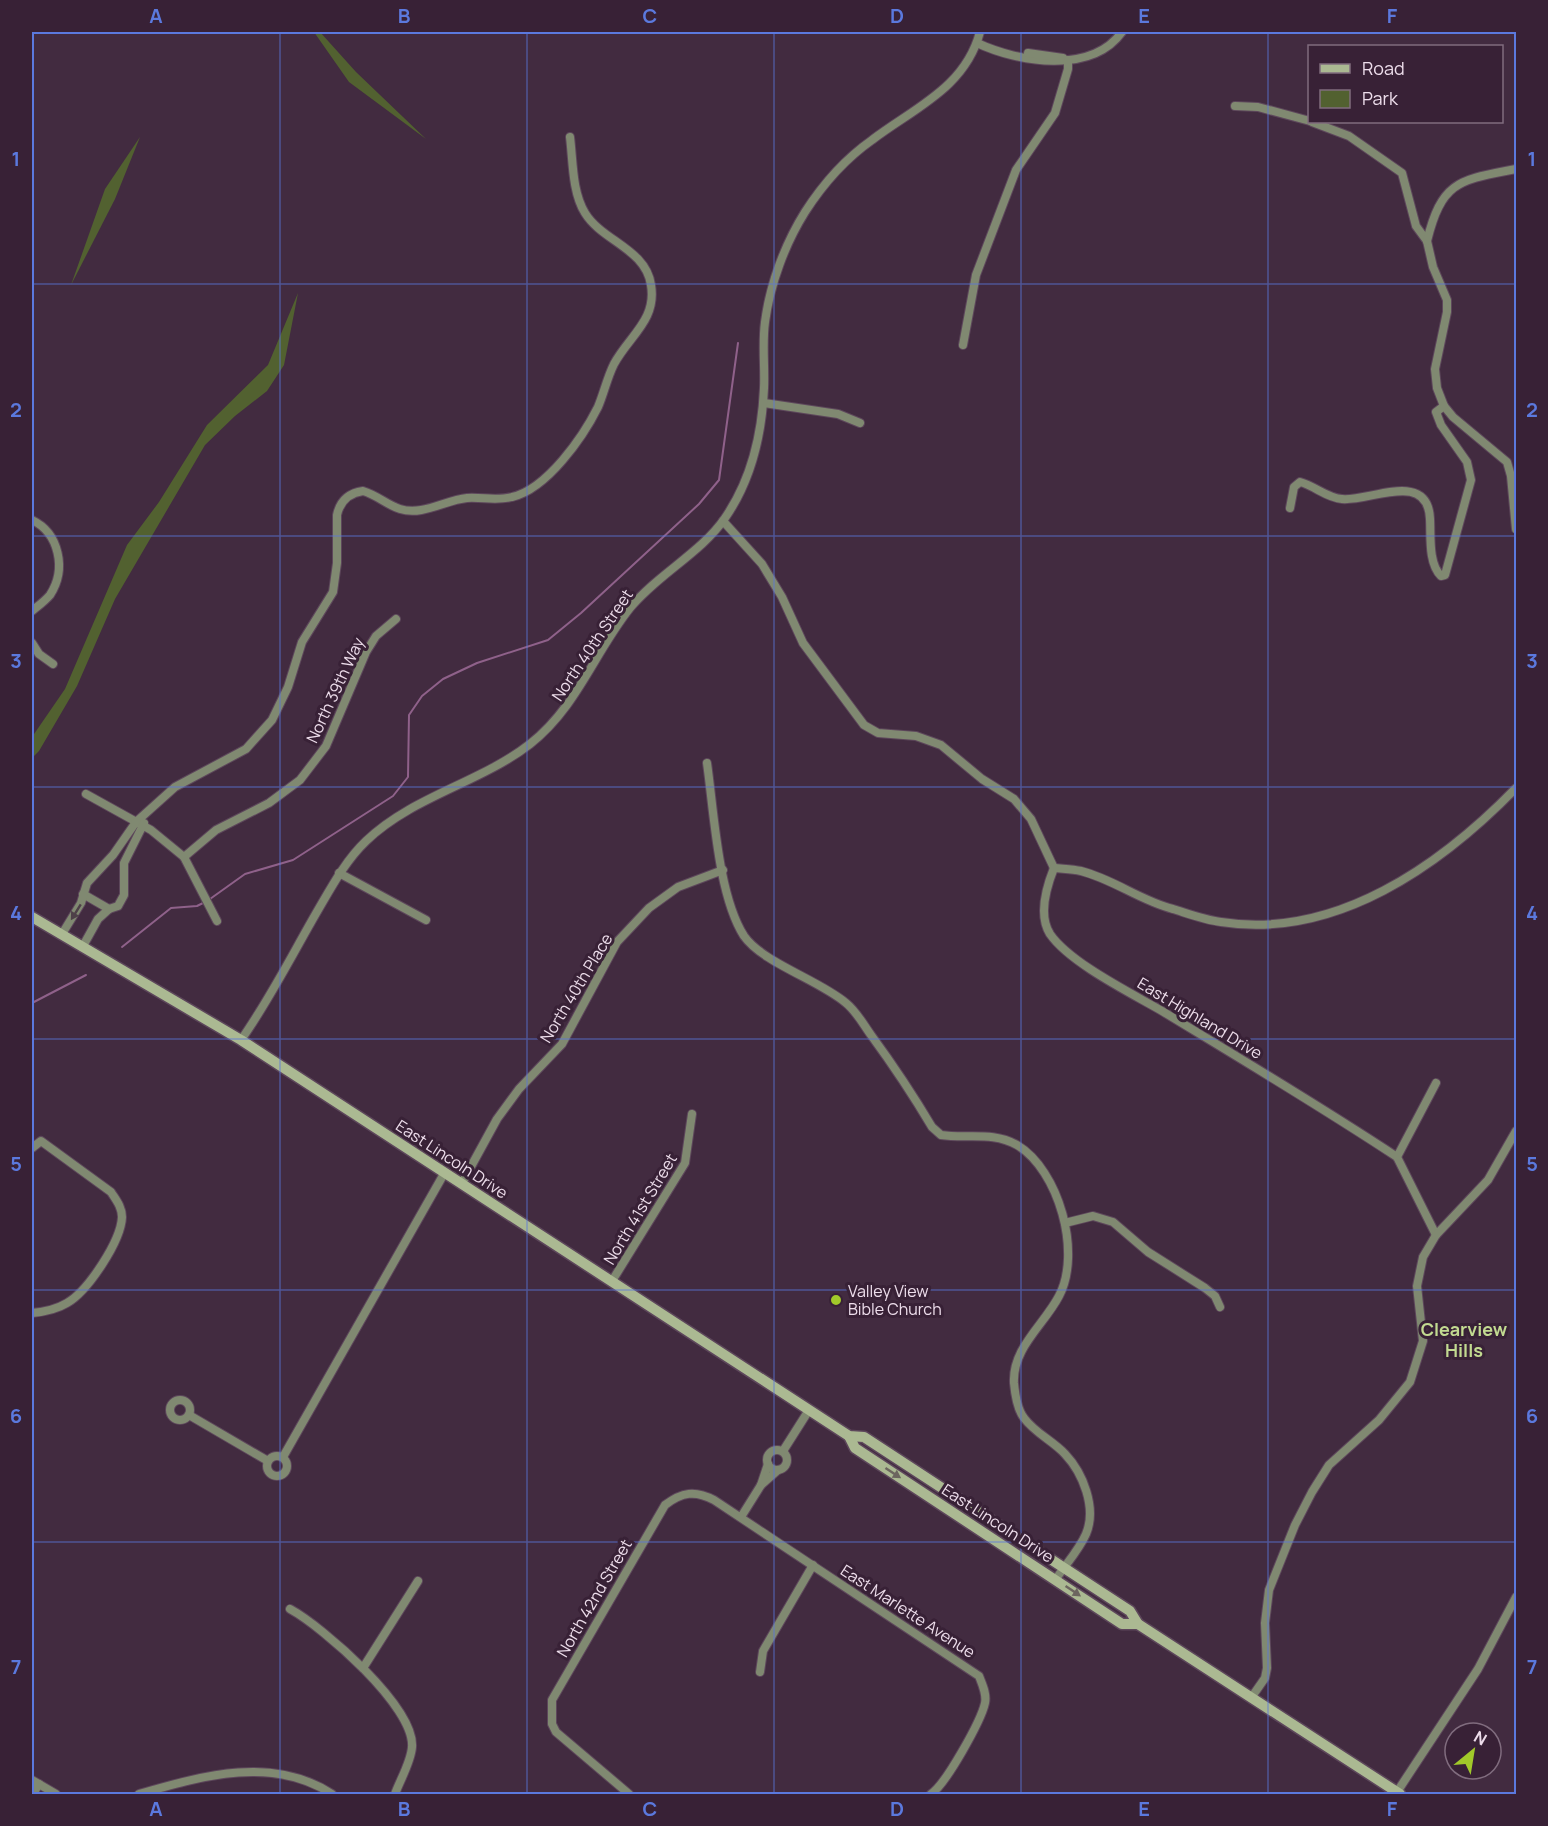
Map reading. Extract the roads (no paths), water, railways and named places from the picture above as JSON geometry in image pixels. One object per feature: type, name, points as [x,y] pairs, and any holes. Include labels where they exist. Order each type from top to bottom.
[{"type":"main road","name":"East Lincoln Drive","points":[[32,917],[241,1040],[849,1436],[864,1437],[1130,1611],[1138,1624],[1398,1793]]},
{"type":"main road","name":"East Lincoln Drive","points":[[849,1436],[855,1448],[1122,1624],[1138,1624]]},
{"type":"street","name":"North 40th Street","points":[[241,1040],[339,873],[365,841],[434,795],[526,747],[548,729],[576,695],[630,609],[661,576],[698,546],[723,521],[743,486],[754,458],[764,403],[764,340],[768,308],[783,258],[801,219],[827,183],[858,151],[934,98],[955,79],[980,32]]},
{"type":"street","points":[[976,43],[991,50],[1015,54],[1054,55],[1068,60],[1102,50],[1122,32]]},
{"type":"street","points":[[963,345],[976,275],[1016,170],[1055,113],[1068,69],[1068,60]]},
{"type":"street","points":[[1235,106],[1258,107],[1308,120]]},
{"type":"street","points":[[1316,123],[1349,136],[1402,173],[1416,226],[1427,241],[1433,267],[1447,300],[1448,312],[1435,369],[1444,406],[1453,417],[1507,462],[1511,476],[1516,529]]},
{"type":"street","points":[[62,934],[81,903],[87,883],[140,824],[152,806],[175,787],[246,749],[272,720],[288,687],[302,642],[333,592],[337,563],[339,508],[347,497],[363,491],[392,506],[412,510],[467,498],[492,500],[523,494],[546,478],[590,421],[616,360],[647,320],[651,309],[652,287],[650,277],[639,260],[596,226],[585,213],[577,193],[570,137]]},
{"type":"street","points":[[1427,241],[1434,213],[1452,187],[1462,181],[1516,169]]},
{"type":"street","points":[[764,403],[838,414],[860,423]]},
{"type":"street","points":[[1290,508],[1294,487],[1300,482],[1342,499],[1382,492],[1412,493],[1424,498],[1430,514],[1437,572],[1441,576],[1445,575],[1450,567],[1453,537],[1471,480],[1467,462],[1441,425],[1436,412],[1444,406]]},
{"type":"street","points":[[32,520],[49,532],[59,557],[56,581],[50,594],[32,611]]},
{"type":"street","points":[[723,521],[762,564],[782,597],[803,643],[864,725],[878,733],[916,736],[941,745],[982,779],[1014,799],[1030,819],[1054,868],[1082,872],[1167,908],[1222,922],[1271,924],[1303,921],[1327,914],[1367,898],[1419,872],[1490,815],[1516,789]]},
{"type":"street","name":"North 39th Way","points":[[184,857],[216,830],[269,803],[300,780],[326,746],[366,652],[376,636],[396,619]]},
{"type":"street","points":[[32,643],[39,654],[53,664]]},
{"type":"street","points":[[707,763],[727,893],[736,921],[746,938],[759,951],[830,991],[848,1005],[887,1057],[932,1127],[941,1135],[999,1138],[1016,1145],[1031,1156],[1051,1186],[1065,1223],[1069,1257],[1065,1284],[1020,1352],[1014,1382],[1016,1399],[1023,1417],[1064,1453],[1083,1483],[1088,1499],[1090,1522],[1086,1534],[1056,1579]]},
{"type":"street","points":[[86,794],[140,824],[184,857],[217,921]]},
{"type":"street","points":[[82,946],[98,920],[109,909],[118,906],[124,895],[122,874],[124,863],[140,824]]},
{"type":"street","name":"East Highland Drive","points":[[1054,868],[1046,888],[1044,916],[1049,932],[1060,946],[1112,981],[1330,1112],[1397,1157]]},
{"type":"street","name":"North 40th Place","points":[[462,1183],[497,1119],[519,1089],[562,1044],[617,942],[649,908],[678,887],[723,870]]},
{"type":"street","points":[[339,873],[426,920]]},
{"type":"street","points":[[83,894],[109,909]]},
{"type":"street","points":[[1436,1083],[1397,1157],[1436,1234]]},
{"type":"street","name":"North 41st Street","points":[[612,1281],[685,1163],[692,1114]]},
{"type":"street","points":[[1251,1698],[1264,1678],[1267,1668],[1265,1623],[1269,1590],[1308,1499],[1329,1465],[1379,1420],[1412,1379],[1423,1341],[1417,1278],[1423,1257],[1436,1234],[1482,1187],[1516,1131]]},
{"type":"street","points":[[32,1148],[41,1141],[111,1192],[119,1204],[122,1216],[119,1232],[82,1292],[68,1303],[32,1313]]},
{"type":"street","points":[[283,1458],[445,1172]]},
{"type":"street","points":[[1065,1223],[1093,1216],[1113,1222],[1148,1252],[1205,1287],[1215,1296],[1220,1307]]},
{"type":"street","points":[[783,1451],[809,1410]]},
{"type":"street","points":[[189,1415],[268,1461]]},
{"type":"street","points":[[741,1517],[761,1485],[768,1464],[767,1457],[771,1452],[783,1451]]},
{"type":"street","points":[[761,1485],[778,1470],[785,1468],[788,1461],[783,1451]]},
{"type":"street","points":[[273,1457],[283,1458],[287,1463],[287,1470],[280,1477],[273,1476],[268,1471],[268,1461],[273,1457]]},
{"type":"street","points":[[768,1464],[778,1470]]},
{"type":"street","name":"East Marlette Avenue","points":[[679,1495],[702,1494],[741,1517],[973,1670],[982,1685],[985,1702],[979,1719],[946,1778],[931,1794]]},
{"type":"street","name":"North 42nd Street","points":[[629,1794],[564,1741],[552,1724],[551,1709],[555,1694],[656,1518],[665,1505],[679,1495]]},
{"type":"street","points":[[760,1672],[763,1651],[813,1565]]},
{"type":"street","points":[[363,1668],[418,1581]]},
{"type":"street","points":[[1398,1793],[1478,1669],[1516,1597]]},
{"type":"street","points":[[290,1609],[313,1623],[363,1668],[388,1697],[410,1733],[412,1746],[395,1794]]},
{"type":"street","points":[[139,1794],[199,1777],[238,1771],[293,1776],[332,1794]]},
{"type":"street","points":[[33,1794],[35,1782],[56,1794]]},
{"type":"waterway","points":[[210,899],[245,874],[293,860],[393,796],[408,777],[409,715],[422,696],[443,679],[477,663],[548,640],[581,613],[699,504],[719,480],[738,343]]},
{"type":"waterway","points":[[122,947],[171,908],[197,906],[205,902]]},
{"type":"waterway","points":[[32,1003],[86,975]]},
{"type":"place","name":"Valley View Bible Church","points":[[836,1300]]},
{"type":"district","name":"Clearview Hills","points":[[1464,1340]]}]
